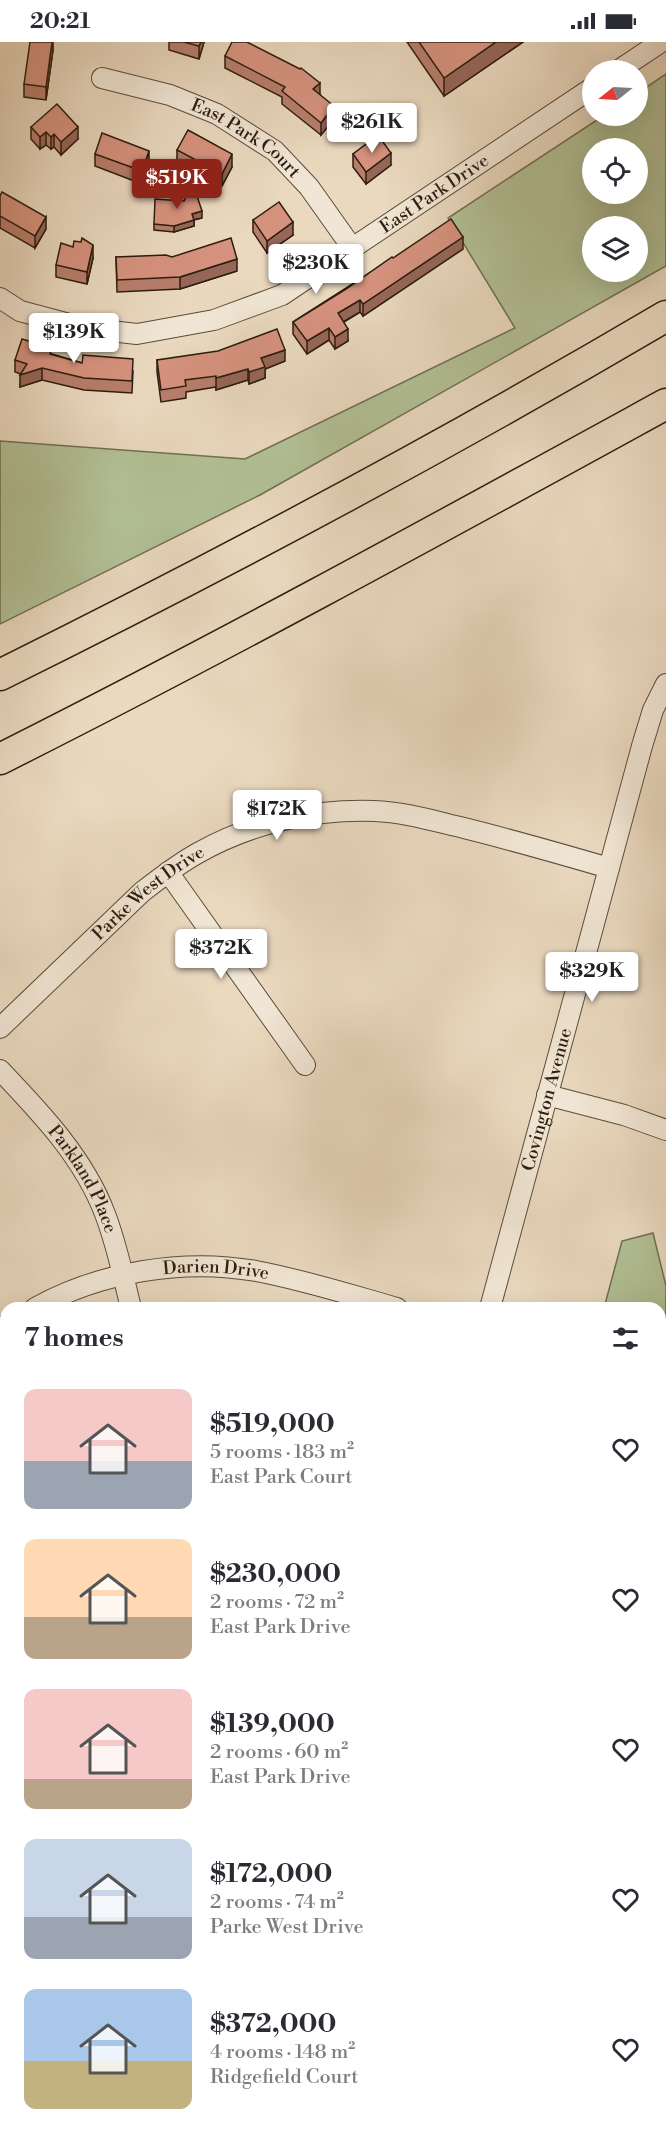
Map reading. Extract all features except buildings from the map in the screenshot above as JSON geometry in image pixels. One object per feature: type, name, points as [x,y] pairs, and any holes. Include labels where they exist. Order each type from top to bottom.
[{"type":"highway","points":[[0,675],[314,513],[626,339],[666,314]]},
{"type":"highway","points":[[0,759],[150,684],[343,582],[664,405]]},
{"type":"street","points":[[634,60],[661,42]]},
{"type":"street","name":"East Park Court","points":[[102,78],[170,95],[217,114],[275,151],[309,187],[353,249]]},
{"type":"street","name":"East Park Drive","points":[[0,298],[20,311],[84,328],[137,334],[214,320],[282,295],[582,95]]},
{"type":"street","name":"Covington Avenue","points":[[492,1302],[653,710],[666,684]]},
{"type":"street","name":"Parke West Drive","points":[[0,1028],[142,892],[168,872],[198,852],[268,824],[304,815],[340,811],[376,811],[417,816],[609,867]]},
{"type":"street","points":[[168,872],[305,1065]]},
{"type":"street","name":"Parkland Place","points":[[0,1070],[42,1114],[66,1145],[87,1178],[105,1212],[117,1247],[130,1302]]},
{"type":"street","points":[[547,1095],[624,1115],[666,1131]]},
{"type":"street","name":"Darien Drive","points":[[48,1302],[67,1293],[123,1275],[181,1267],[216,1266],[303,1282],[375,1302]]},
{"type":"green space","points":[[666,74],[666,266],[648,276],[648,216],[582,216],[582,282],[638,282],[260,495],[0,624],[0,441],[245,459],[515,328],[448,218],[588,126],[648,126],[648,86]]},
{"type":"green space","points":[[653,1233],[666,1286],[666,1302],[606,1302],[622,1241]]}]
